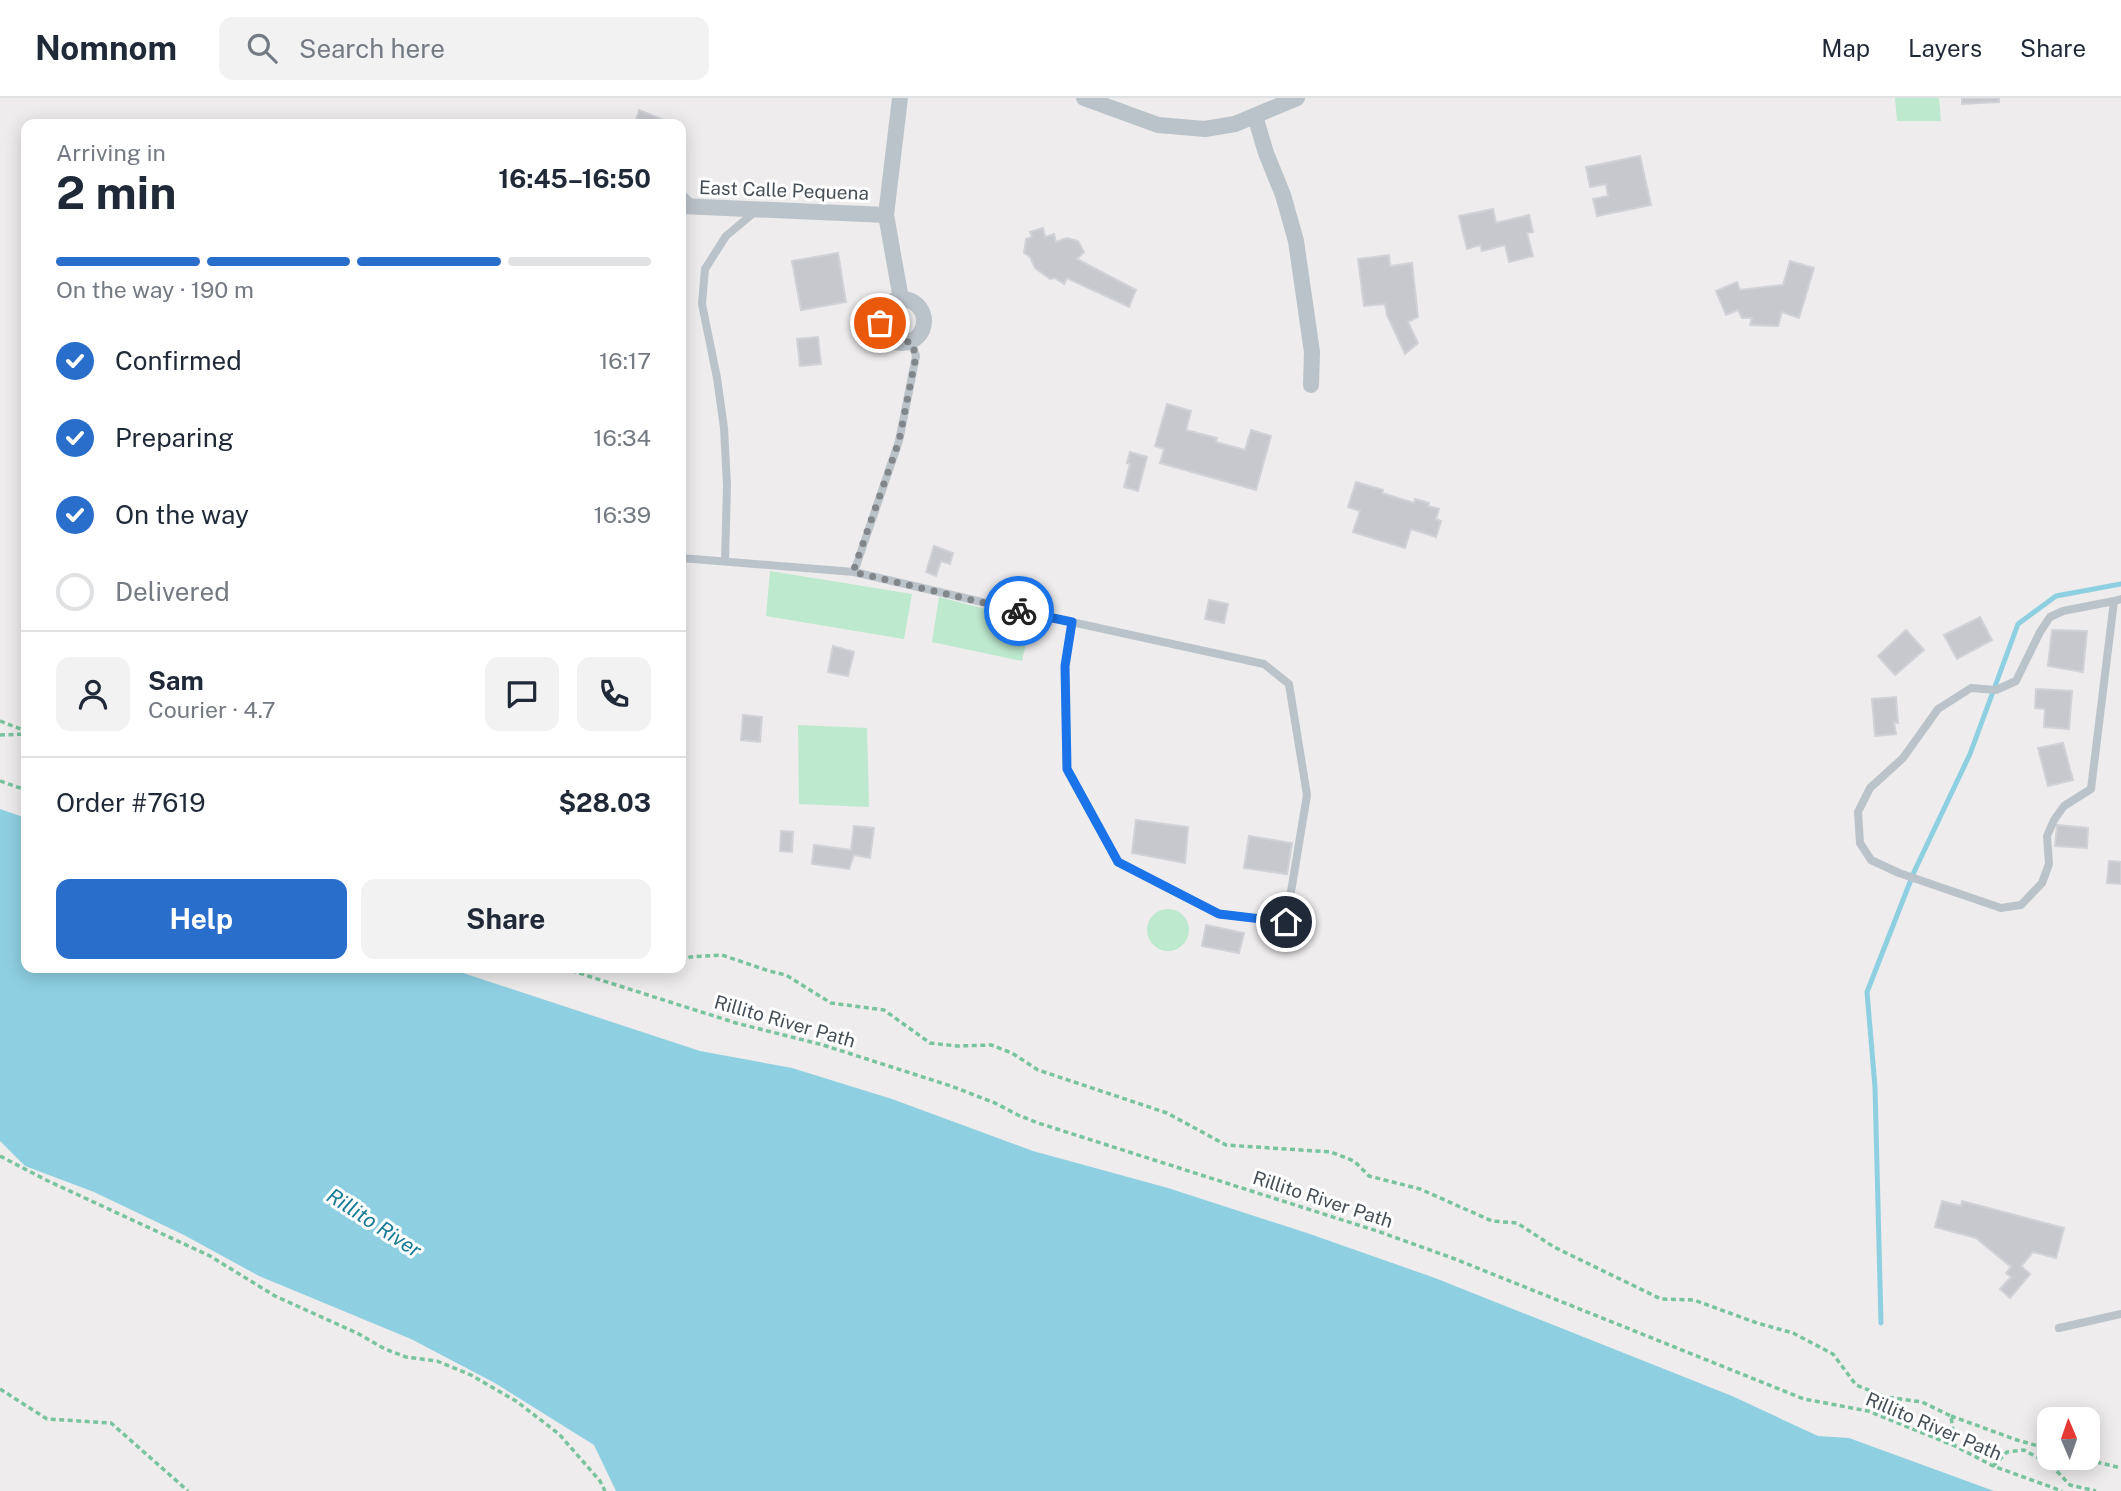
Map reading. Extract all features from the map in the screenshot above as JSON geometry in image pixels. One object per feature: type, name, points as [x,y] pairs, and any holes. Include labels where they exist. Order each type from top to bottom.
[{"type":"street","points":[[900,98],[886,215],[901,299]]},
{"type":"street","points":[[1084,98],[1158,125],[1205,129],[1235,124],[1297,98]]},
{"type":"street","points":[[1255,116],[1296,241],[1312,352],[1311,385]]},
{"type":"street","name":"East Calle Pequena","points":[[688,205],[886,215]]},
{"type":"street","points":[[901,299],[915,303],[923,316],[922,331],[911,341],[904,343],[891,340],[885,335],[880,316],[888,304],[901,299]]},
{"type":"lane","points":[[726,561],[727,485],[724,428],[702,304],[705,269],[726,236],[758,209]]},
{"type":"lane","points":[[853,572],[899,441],[916,356],[911,341]]},
{"type":"lane","points":[[686,558],[853,572],[1264,664],[1289,684],[1307,795],[1286,922],[1219,914],[1118,862],[1067,769],[1065,666],[1072,622]]},
{"type":"lane","points":[[2118,600],[2091,789],[2064,806],[2054,820],[2047,836],[2049,864],[2042,883],[2021,905],[2001,908],[1899,873],[1871,860],[1860,843],[1858,812],[1870,788],[1903,758],[1938,709],[1971,688],[1996,690],[2016,681],[2050,617],[2063,611],[2118,600]]},
{"type":"lane","points":[[2059,1328],[2121,1314]]},
{"type":"path","points":[[0,721],[21,730]]},
{"type":"path","points":[[0,735],[21,733]]},
{"type":"path","points":[[0,781],[21,788]]},
{"type":"path","points":[[686,959],[722,955],[786,975],[831,1003],[884,1010],[930,1043],[957,1046],[991,1045],[1012,1053],[1038,1070],[1167,1113],[1226,1145],[1331,1152],[1353,1161],[1369,1177],[1420,1189],[1492,1221],[1517,1223],[1554,1247],[1661,1299],[1694,1300],[1793,1334],[1833,1354],[1856,1385],[1886,1397],[1922,1402],[1951,1416],[2037,1446]]},
{"type":"path","name":"Rillito River Path","points":[[579,973],[736,1023],[849,1053],[995,1103],[1038,1122],[1380,1231],[1804,1399],[1868,1411],[1955,1446],[1993,1466],[2063,1491]]},
{"type":"path","points":[[0,1156],[210,1256],[275,1296],[357,1333],[385,1349],[406,1357],[437,1361],[471,1375],[516,1401],[559,1434],[600,1481],[605,1491]]},
{"type":"path","points":[[0,1389],[47,1419],[111,1423],[188,1491]]},
{"type":"path","points":[[1951,1416],[1955,1446]]},
{"type":"path","points":[[1993,1466],[2007,1452],[2024,1450],[2051,1465],[2070,1485],[2096,1491]]},
{"type":"path","points":[[2100,1463],[2121,1468]]},
{"type":"green space","points":[[1895,98],[1939,98],[1941,121],[1897,121]]},
{"type":"green space","points":[[770,571],[912,594],[904,639],[766,616]]},
{"type":"green space","points":[[939,597],[1031,621],[1022,661],[932,642]]},
{"type":"green space","points":[[798,725],[867,728],[869,807],[799,804]]},
{"type":"green space","points":[[1168,909],[1183,915],[1189,930],[1183,945],[1168,951],[1153,945],[1147,930],[1153,915]]},
{"type":"water","name":"Rillito River","points":[[0,809],[21,816],[21,973],[463,973],[700,1051],[792,1068],[892,1099],[1033,1151],[1168,1188],[1307,1233],[1435,1278],[1732,1396],[1818,1436],[1849,1438],[1994,1491],[616,1491],[594,1445],[495,1383],[411,1339],[259,1276],[184,1235],[94,1192],[25,1166],[0,1141]]},
{"type":"building","points":[[1962,98],[1999,98],[1999,102],[1962,104]]},
{"type":"building","points":[[639,110],[661,119],[636,119]]},
{"type":"building","points":[[1640,156],[1651,205],[1597,216],[1593,199],[1608,196],[1606,184],[1590,187],[1586,167]]},
{"type":"building","points":[[1493,209],[1496,223],[1529,215],[1533,232],[1527,233],[1533,256],[1509,262],[1505,245],[1482,251],[1480,245],[1467,249],[1459,216]]},
{"type":"building","points":[[1043,228],[1045,237],[1054,234],[1056,242],[1067,238],[1078,241],[1084,252],[1077,259],[1136,290],[1129,307],[1067,278],[1064,284],[1055,278],[1050,279],[1035,268],[1030,257],[1024,253],[1026,239],[1032,237],[1030,232]]},
{"type":"building","points":[[838,253],[846,302],[801,310],[792,261]]},
{"type":"building","points":[[1389,255],[1390,266],[1412,263],[1418,317],[1408,322],[1418,343],[1405,354],[1387,315],[1385,304],[1364,306],[1358,259]]},
{"type":"building","points":[[1790,261],[1814,268],[1799,318],[1782,312],[1778,326],[1750,325],[1752,318],[1742,318],[1738,310],[1726,315],[1716,291],[1737,282],[1740,290],[1783,285]]},
{"type":"building","points":[[818,337],[821,364],[800,366],[797,339]]},
{"type":"building","points":[[1167,404],[1191,411],[1186,430],[1217,438],[1216,442],[1245,450],[1251,430],[1271,436],[1256,490],[1160,463],[1164,449],[1155,446]]},
{"type":"building","points":[[1130,452],[1147,457],[1138,491],[1124,487]]},
{"type":"building","points":[[1356,482],[1414,503],[1415,499],[1429,503],[1428,506],[1439,509],[1436,519],[1441,521],[1436,537],[1411,529],[1405,548],[1353,532],[1360,511],[1348,507]]},
{"type":"building","points":[[934,546],[953,553],[950,564],[941,561],[936,576],[926,572]]},
{"type":"building","points":[[1209,600],[1228,604],[1224,623],[1205,619]]},
{"type":"building","points":[[1980,617],[1992,640],[1957,659],[1944,635]]},
{"type":"building","points":[[1906,630],[1924,650],[1895,675],[1878,656]]},
{"type":"building","points":[[2052,630],[2087,631],[2083,672],[2048,666]]},
{"type":"building","points":[[833,646],[854,652],[848,676],[828,672]]},
{"type":"building","points":[[2036,689],[2072,691],[2069,729],[2044,727],[2045,709],[2035,708]]},
{"type":"building","points":[[1896,697],[1896,734],[1875,736],[1872,699]]},
{"type":"building","points":[[743,715],[762,717],[760,742],[741,740]]},
{"type":"building","points":[[2063,743],[2073,780],[2048,786],[2038,748]]},
{"type":"building","points":[[1136,820],[1188,827],[1185,863],[1132,853]]},
{"type":"building","points":[[2057,825],[2088,828],[2087,848],[2055,846]]},
{"type":"building","points":[[854,826],[874,828],[870,858],[854,855],[849,869],[812,864],[814,845],[851,850]]},
{"type":"building","points":[[781,831],[793,832],[792,852],[780,851]]},
{"type":"building","points":[[1249,836],[1292,843],[1287,874],[1244,868]]},
{"type":"building","points":[[2109,861],[2121,862],[2121,884],[2107,883]]},
{"type":"building","points":[[1206,925],[1244,933],[1239,953],[1202,946]]},
{"type":"building","points":[[1942,1201],[1961,1206],[1962,1201],[2064,1228],[2056,1258],[2033,1252],[2021,1266],[2030,1274],[2010,1298],[2000,1289],[2011,1277],[2006,1273],[2011,1267],[1976,1238],[1935,1227]]},
{"type":"waterway","points":[[1881,1323],[1875,1087],[1867,992],[1914,872],[1970,754],[2018,624],[2056,596],[2121,584]]},
{"type":"way so far","points":[[880,323],[881,330],[891,340],[904,343],[911,341],[916,356],[899,441],[853,572],[1019,611]]},
{"type":"route","points":[[1019,611],[1072,622],[1065,666],[1067,769],[1118,862],[1219,914],[1286,922]]}]
